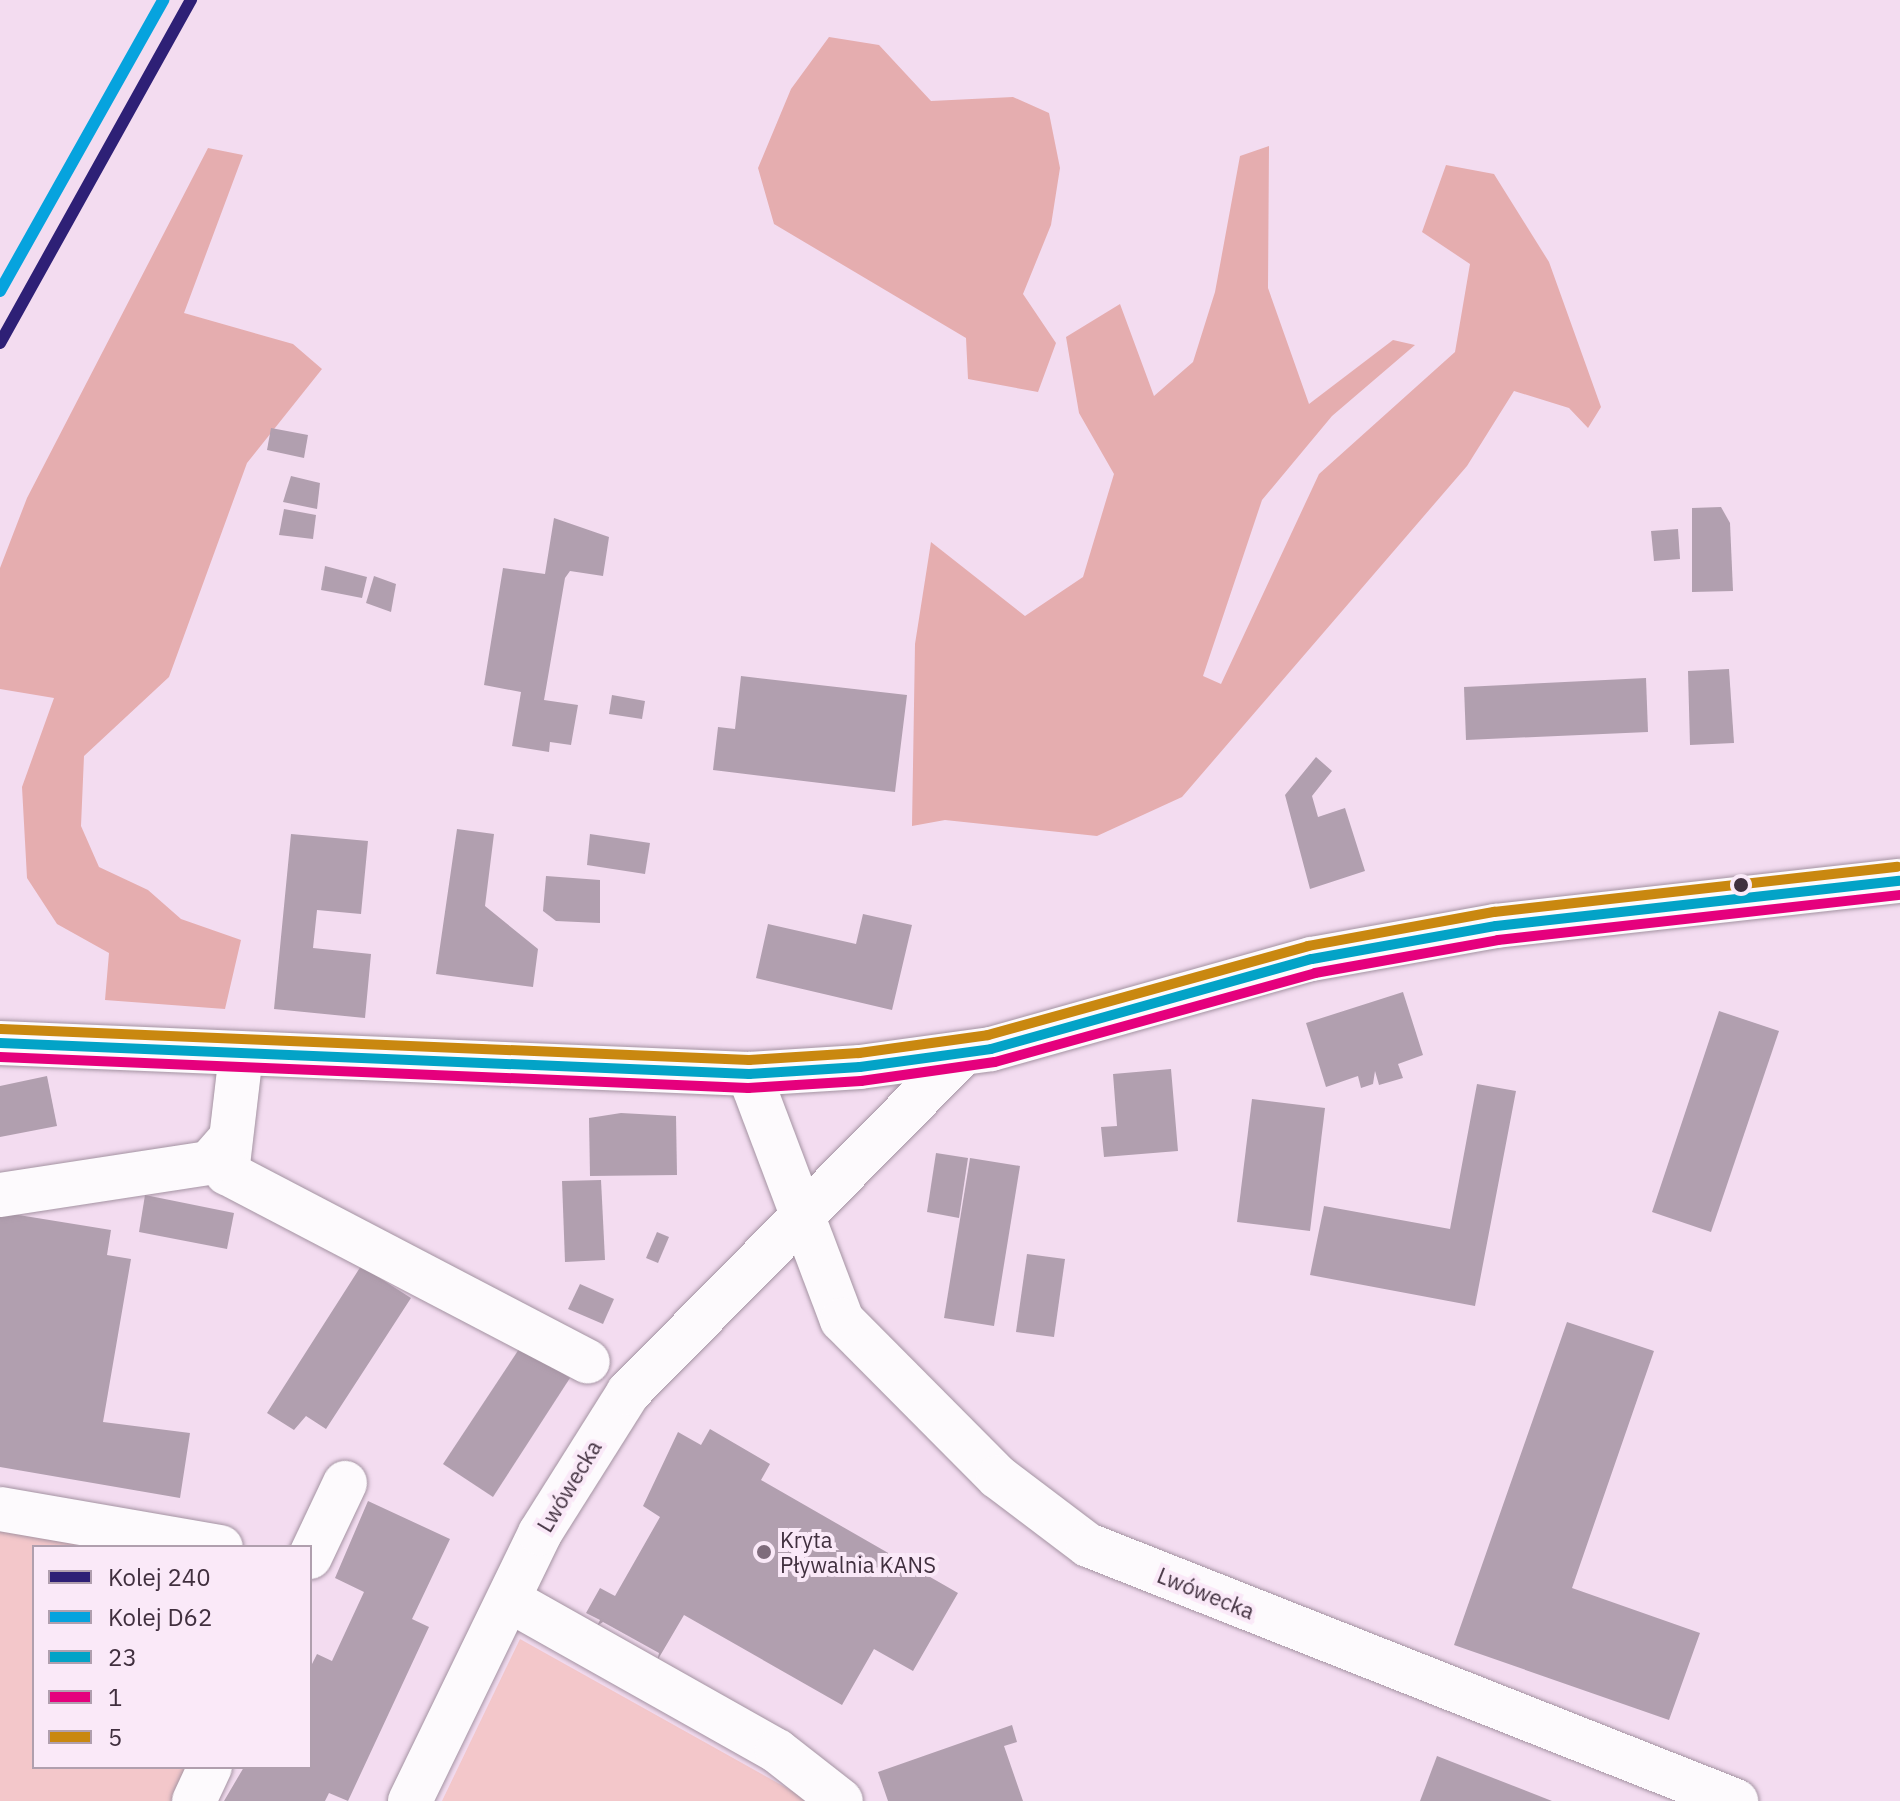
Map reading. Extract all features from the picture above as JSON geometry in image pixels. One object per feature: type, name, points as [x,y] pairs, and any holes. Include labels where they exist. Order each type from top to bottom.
[{"type":"street","points":[[0,1043],[749,1074],[959,1057],[1312,959],[1496,926],[1900,881]]},
{"type":"street","points":[[241,1054],[227,1173],[588,1362]]},
{"type":"street","name":"Lwówecka","points":[[410,1801],[540,1533],[628,1393],[801,1221],[959,1057]]},
{"type":"street","name":"Lwówecka","points":[[749,1074],[801,1221],[842,1320],[886,1372],[998,1477],[1088,1545],[1736,1801]]},
{"type":"street","points":[[0,1195],[209,1163],[229,1140]]},
{"type":"street","points":[[312,1553],[345,1483]]},
{"type":"street","points":[[0,1509],[209,1545]]},
{"type":"street","points":[[509,1600],[777,1751],[841,1801]]},
{"type":"street","points":[[194,1801],[209,1769]]},
{"type":"shaded area","points":[[829,37],[879,45],[931,101],[1013,97],[1049,113],[1060,168],[1051,225],[1023,294],[1056,343],[1038,392],[968,379],[966,338],[774,224],[758,168],[791,89]]},
{"type":"shaded area","points":[[1269,146],[1268,288],[1309,404],[1393,340],[1415,345],[1332,416],[1262,500],[1203,676],[1221,684],[1319,474],[1455,352],[1470,264],[1422,232],[1446,165],[1494,174],[1549,262],[1601,407],[1588,428],[1569,408],[1514,391],[1467,466],[1182,797],[1097,836],[945,820],[912,826],[915,644],[931,542],[1025,616],[1083,577],[1114,474],[1079,413],[1066,337],[1120,304],[1154,396],[1193,362],[1215,292],[1240,156]]},
{"type":"shaded area","points":[[208,148],[243,155],[184,313],[293,344],[322,369],[247,463],[169,677],[84,756],[81,826],[99,867],[148,890],[181,919],[241,940],[225,1009],[105,1000],[109,953],[57,924],[27,878],[22,787],[54,698],[0,689],[0,568],[27,498]]},
{"type":"shaded area","points":[[0,1528],[102,1545],[32,1545],[32,1769],[187,1769],[171,1801],[0,1801]]},
{"type":"shaded area","points":[[520,1639],[810,1801],[442,1801]]},
{"type":"building","points":[[271,428],[308,435],[304,458],[267,450]]},
{"type":"building","points":[[291,476],[320,483],[317,509],[283,502]]},
{"type":"building","points":[[1721,507],[1730,523],[1733,591],[1692,592],[1692,508]]},
{"type":"building","points":[[284,509],[316,515],[313,539],[279,535]]},
{"type":"building","points":[[554,518],[609,537],[603,576],[570,571],[565,578],[544,700],[578,705],[571,745],[550,742],[549,752],[512,746],[521,692],[484,685],[503,568],[545,574]]},
{"type":"building","points":[[1678,529],[1680,559],[1654,561],[1651,531]]},
{"type":"building","points":[[325,566],[367,577],[362,598],[321,590]]},
{"type":"building","points":[[374,576],[396,584],[391,612],[366,603]]},
{"type":"building","points":[[1729,669],[1734,743],[1690,745],[1688,671]]},
{"type":"building","points":[[741,676],[907,695],[895,792],[713,770],[718,727],[735,729]]},
{"type":"building","points":[[1646,678],[1648,732],[1466,740],[1464,687]]},
{"type":"building","points":[[612,695],[645,701],[642,719],[609,714]]},
{"type":"building","points":[[1316,757],[1332,771],[1312,796],[1318,817],[1345,808],[1365,871],[1310,889],[1285,795]]},
{"type":"building","points":[[457,829],[494,834],[485,906],[538,949],[533,987],[436,974]]},
{"type":"building","points":[[291,834],[368,841],[361,914],[317,910],[313,948],[371,954],[365,1018],[274,1009]]},
{"type":"building","points":[[590,834],[650,843],[645,874],[587,865]]},
{"type":"building","points":[[546,876],[600,880],[600,923],[556,921],[543,911]]},
{"type":"building","points":[[863,914],[912,925],[892,1010],[756,978],[768,924],[856,944]]},
{"type":"building","points":[[1403,992],[1423,1055],[1398,1064],[1403,1078],[1379,1085],[1375,1071],[1373,1084],[1361,1088],[1358,1076],[1326,1087],[1306,1023]]},
{"type":"building","points":[[1719,1011],[1779,1031],[1711,1232],[1652,1212]]},
{"type":"building","points":[[1171,1069],[1178,1151],[1104,1157],[1101,1127],[1117,1126],[1113,1074]]},
{"type":"building","points":[[47,1076],[57,1126],[0,1137],[0,1086]]},
{"type":"building","points":[[1477,1084],[1516,1091],[1475,1306],[1310,1275],[1324,1206],[1450,1229]]},
{"type":"building","points":[[1252,1099],[1325,1108],[1310,1231],[1237,1222]]},
{"type":"building","points":[[621,1113],[676,1116],[677,1175],[590,1176],[589,1118]]},
{"type":"building","points":[[936,1153],[968,1158],[959,1218],[927,1212]]},
{"type":"building","points":[[970,1158],[1020,1166],[994,1326],[944,1318]]},
{"type":"building","points":[[601,1180],[605,1260],[565,1262],[562,1181]]},
{"type":"building","points":[[145,1195],[234,1213],[227,1249],[139,1232]]},
{"type":"building","points":[[0,1212],[111,1230],[107,1255],[131,1259],[103,1422],[190,1433],[180,1498],[0,1467]]},
{"type":"building","points":[[657,1232],[669,1237],[658,1263],[646,1258]]},
{"type":"building","points":[[1027,1254],[1065,1259],[1054,1337],[1016,1332]]},
{"type":"building","points":[[361,1266],[411,1298],[326,1429],[306,1416],[294,1430],[267,1413]]},
{"type":"building","points":[[580,1284],[614,1299],[603,1324],[568,1309]]},
{"type":"building","points":[[1567,1322],[1654,1351],[1572,1588],[1700,1633],[1669,1720],[1454,1645]]},
{"type":"building","points":[[521,1346],[570,1378],[493,1497],[443,1464]]},
{"type":"building","name":"Kryta Pływalnia KANS","points":[[710,1429],[770,1464],[761,1480],[958,1593],[913,1671],[874,1649],[842,1705],[684,1615],[657,1661],[659,1653],[603,1622],[597,1626],[600,1620],[586,1613],[600,1588],[615,1596],[660,1517],[643,1506],[678,1432],[701,1445]]},
{"type":"building","points":[[368,1501],[450,1539],[412,1619],[429,1627],[348,1801],[329,1793],[325,1801],[224,1801],[243,1769],[312,1769],[312,1664],[317,1654],[332,1661],[364,1592],[335,1578]]},
{"type":"building","points":[[1012,1725],[1017,1742],[1004,1746],[1023,1801],[888,1801],[878,1772]]},
{"type":"building","points":[[1437,1756],[1552,1801],[1420,1801]]},
{"type":"rail line","name":"D62","points":[[0,291],[163,0]]},
{"type":"rail line","name":"240","points":[[0,343],[191,0]]},
{"type":"transit line","name":"5","points":[[1,1029],[749,1060],[859,1053],[988,1035],[1308,946],[1494,912],[1898,867]]},
{"type":"transit line","name":"23","points":[[0,1043],[749,1074],[860,1067],[991,1049],[1312,959],[1496,926],[1900,881]]},
{"type":"transit line","name":"1","points":[[0,1057],[748,1088],[861,1081],[995,1062],[1315,973],[1498,940],[1900,895]]},
{"type":"place","name":"Kryta Pływalnia KANS","points":[[764,1552]]}]
